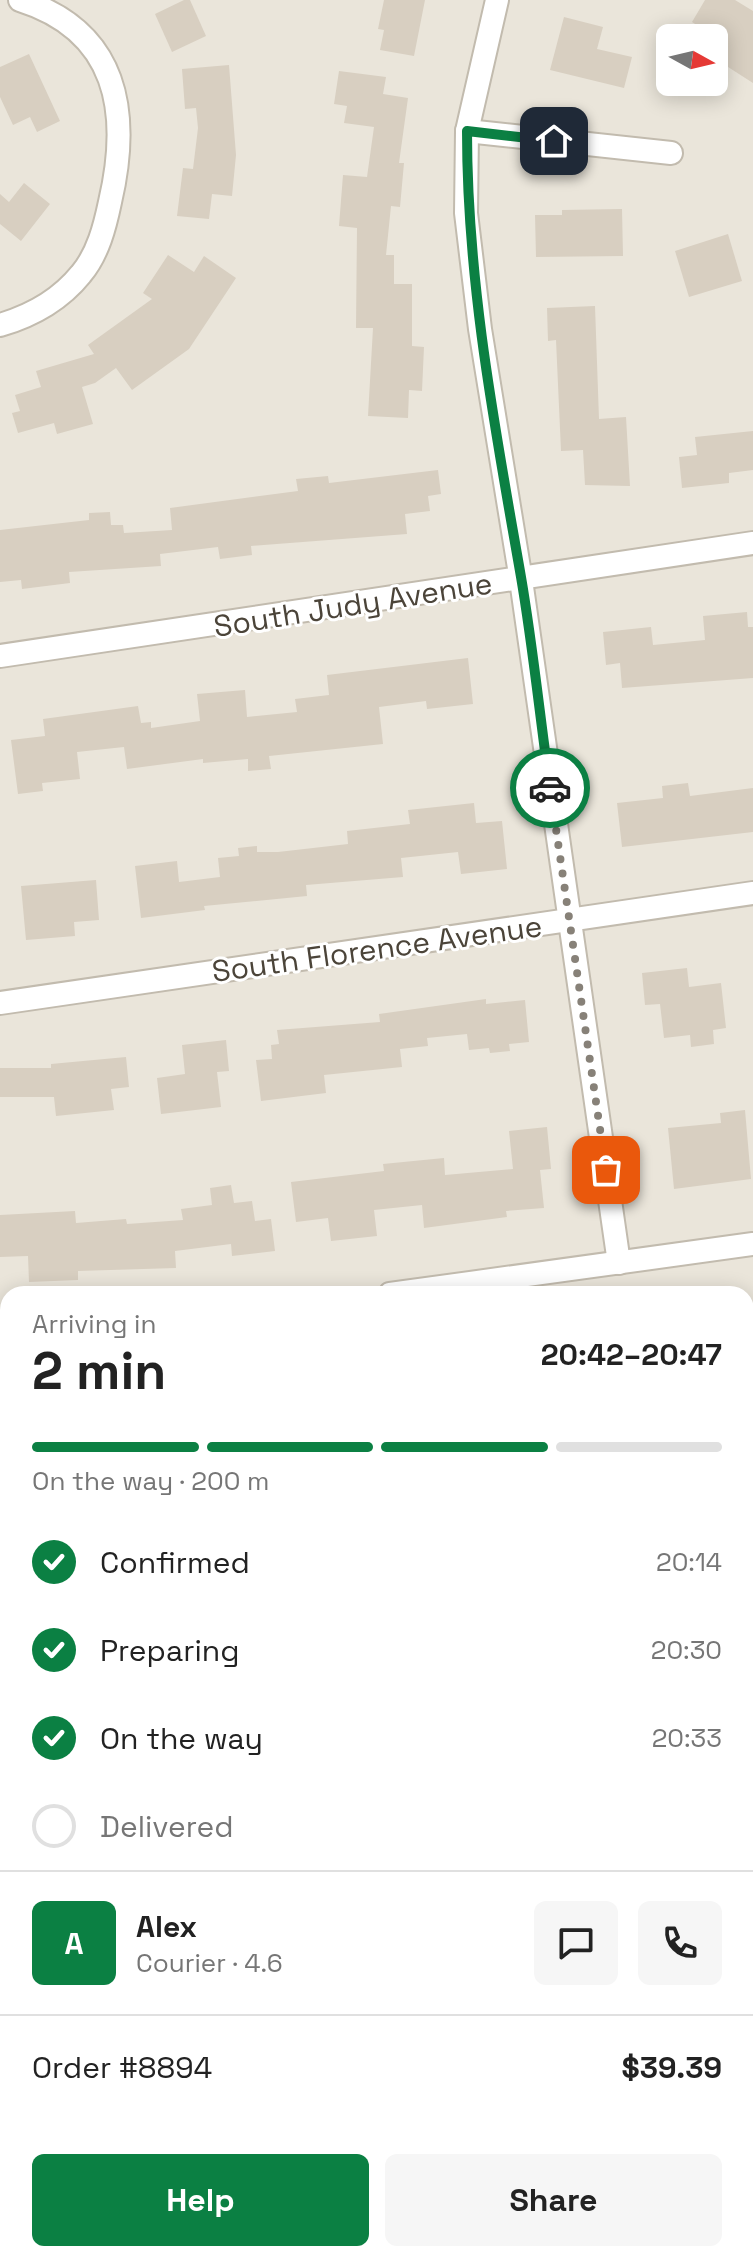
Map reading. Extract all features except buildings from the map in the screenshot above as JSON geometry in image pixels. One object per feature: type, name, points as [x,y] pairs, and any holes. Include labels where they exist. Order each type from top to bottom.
[{"type":"street","points":[[0,325],[21,319],[57,299],[83,273],[102,235],[116,177],[120,108],[104,66],[78,30],[46,8],[20,0]]},
{"type":"street","points":[[497,0],[467,131],[466,213],[480,329],[521,580],[619,1263]]},
{"type":"street","points":[[467,131],[671,153]]},
{"type":"street","name":"South Judy Avenue","points":[[0,656],[753,543]]},
{"type":"street","name":"South Florence Avenue","points":[[0,1003],[753,893]]},
{"type":"street","points":[[449,1286],[753,1244]]},
{"type":"shaded area","points":[[0,0],[753,0],[753,1286],[0,1286]]},
{"type":"way so far","points":[[550,788],[606,1170]]},
{"type":"route","points":[[550,788],[521,580],[480,329],[466,213],[467,131],[554,141]]}]
